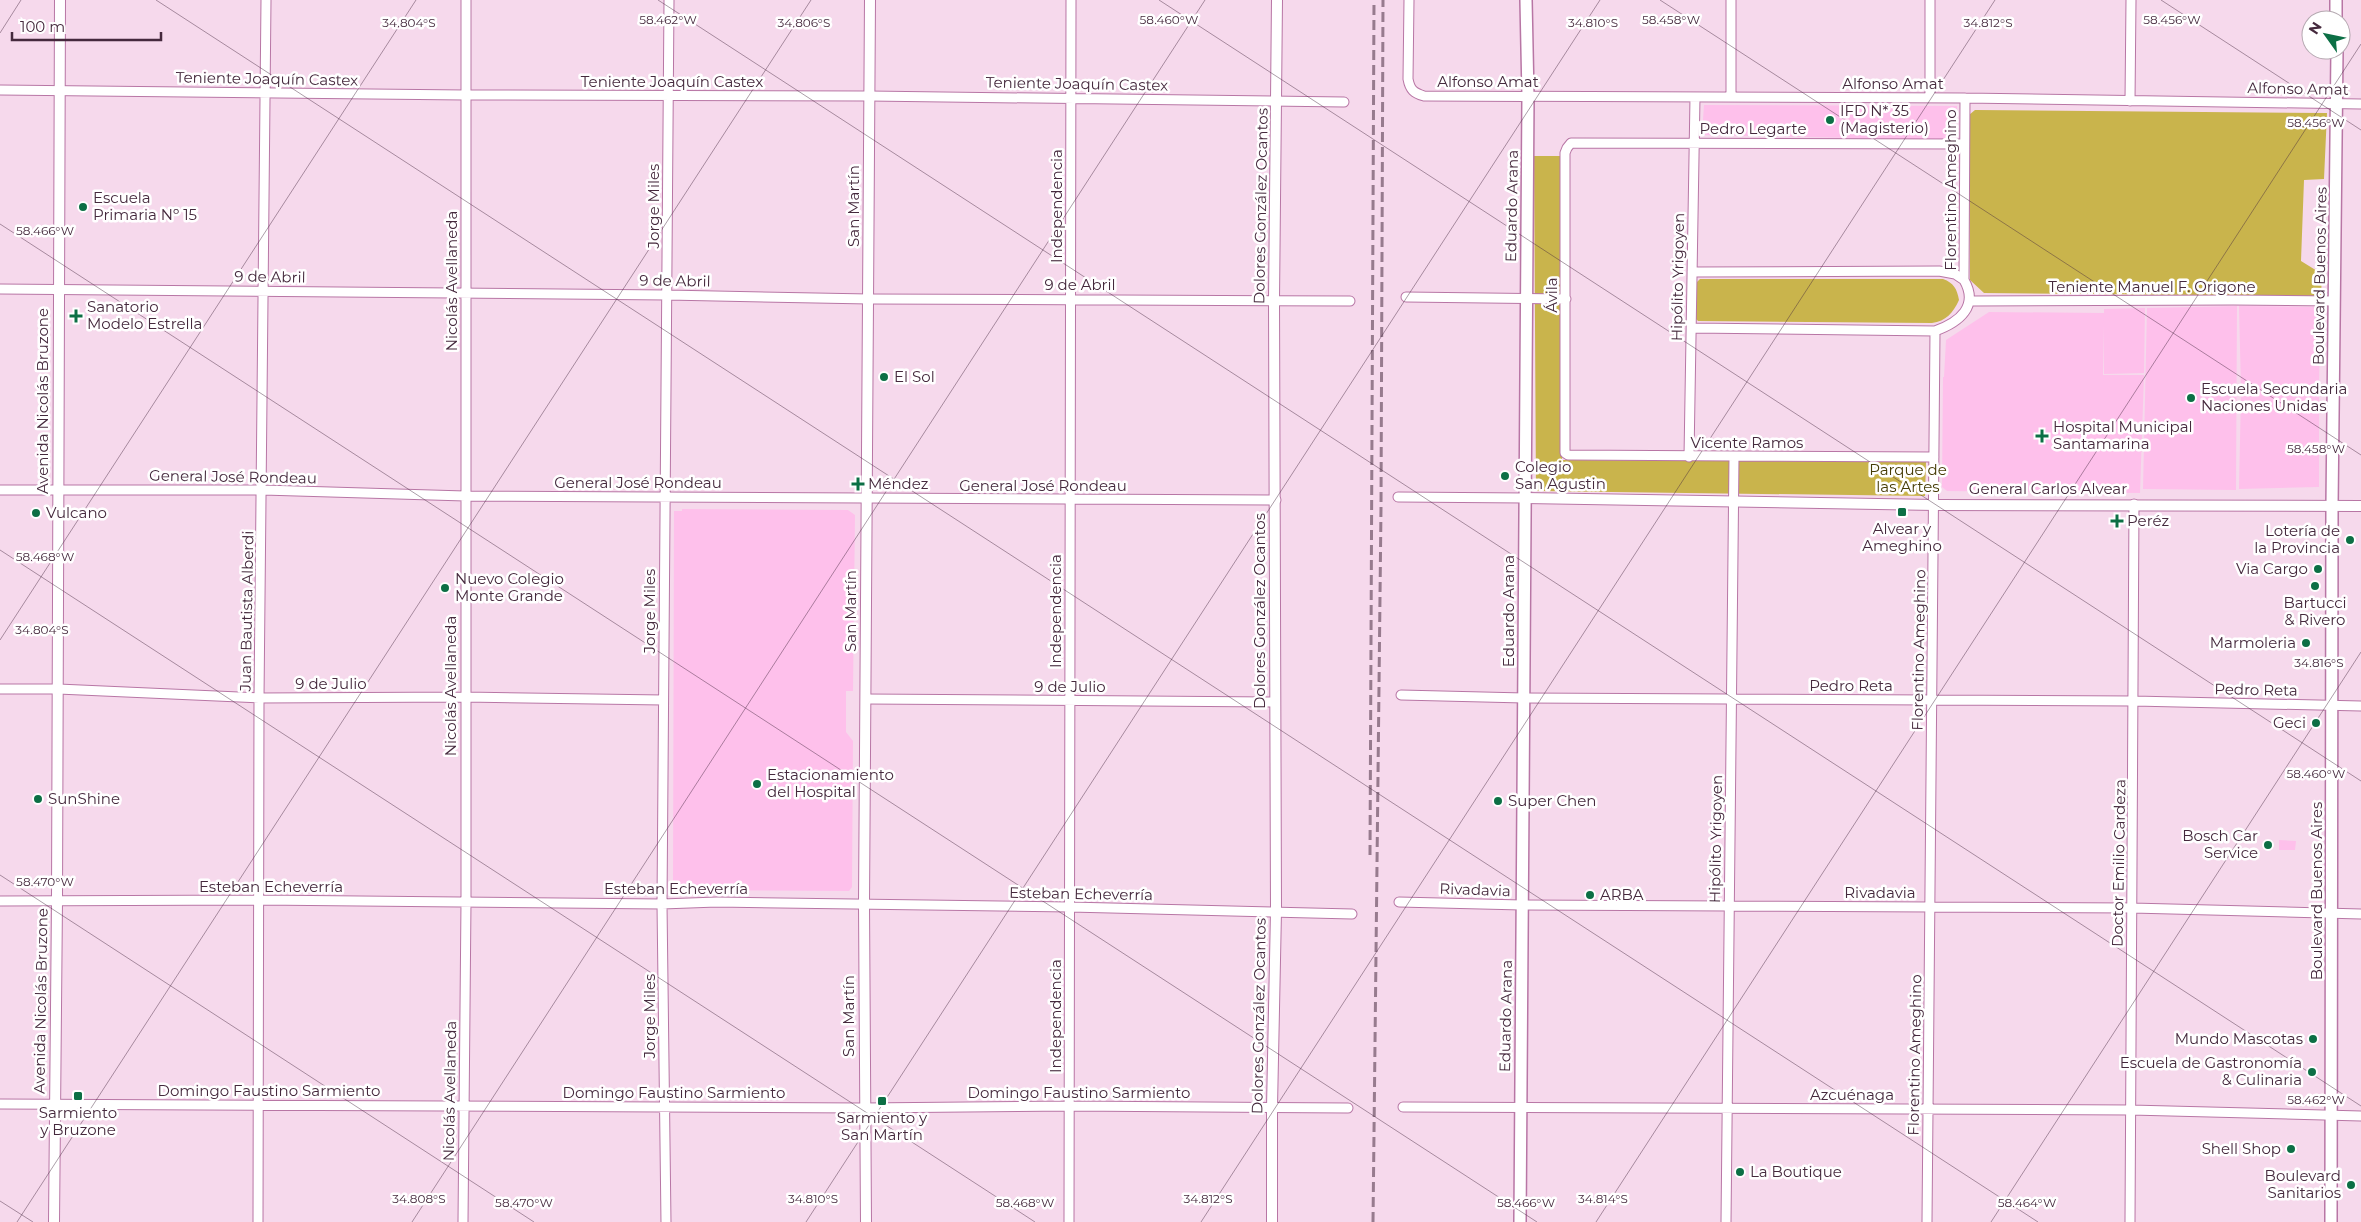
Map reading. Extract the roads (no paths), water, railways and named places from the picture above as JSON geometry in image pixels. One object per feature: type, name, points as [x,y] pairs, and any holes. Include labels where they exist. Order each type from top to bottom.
[{"type":"main road","name":"Eduardo Arana","points":[[1520,1222],[1528,96],[1526,0]]},
{"type":"main road","name":"Boulevard Buenos Aires","points":[[2331,1222],[2333,914],[2332,506],[2337,60]]},
{"type":"street","name":"Avenida Nicolás Bruzone","points":[[54,1222],[60,0]]},
{"type":"street","name":"Juan Bautista Alberdi","points":[[258,1222],[266,0]]},
{"type":"street","name":"Nicolás Avellaneda","points":[[463,1222],[466,902],[466,0]]},
{"type":"street","name":"Jorge Miles","points":[[666,1222],[662,904],[669,0]]},
{"type":"street","name":"San Martín","points":[[866,1222],[864,904],[870,0]]},
{"type":"street","name":"Independencia","points":[[1069,1222],[1071,0]]},
{"type":"street","name":"Dolores González Ocantos","points":[[1272,1222],[1276,911],[1274,300],[1277,0]]},
{"type":"street","name":"Alfonso Amat","points":[[1408,0],[1408,79],[1410,87],[1415,94],[1424,96],[1964,98],[2361,104]]},
{"type":"street","points":[[1730,0],[1730,97]]},
{"type":"street","name":"Florentino Ameghino","points":[[1930,0],[1930,98]]},
{"type":"street","points":[[2130,101],[2131,0]]},
{"type":"street","name":"Teniente Joaquín Castex","points":[[0,90],[465,95],[869,96],[1344,102]]},
{"type":"street","name":"Hipólito Yrigoyen","points":[[1689,457],[1695,97]]},
{"type":"street","name":"Florentino Ameghino","points":[[1964,98],[1964,280],[1971,294],[1971,301]]},
{"type":"street","name":"Pedro Legarte","points":[[1571,143],[1964,144]]},
{"type":"street","name":"Ávila","points":[[1565,449],[1565,154],[1571,143]]},
{"type":"street","points":[[1692,272],[1939,271],[1956,274],[1964,280]]},
{"type":"street","name":"9 de Abril","points":[[0,290],[667,295],[869,299],[1070,298],[1350,301]]},
{"type":"street","points":[[1406,297],[1566,299]]},
{"type":"street","points":[[1692,328],[1935,331],[1954,322],[1971,301]]},
{"type":"street","name":"Teniente Manuel F. Origone","points":[[1971,301],[2334,301]]},
{"type":"street","name":"Florentino Ameghino","points":[[1927,1222],[1935,505],[1935,331]]},
{"type":"street","name":"Vicente Ramos","points":[[1565,449],[1568,455],[1934,457]]},
{"type":"street","name":"Hipólito Yrigoyen","points":[[1726,1222],[1734,457]]},
{"type":"street","name":"General José Rondeau","points":[[0,490],[263,490],[465,496],[664,498],[1276,500]]},
{"type":"street","points":[[1398,497],[1525,498]]},
{"type":"street","name":"General Carlos Alvear","points":[[1525,498],[1733,500],[1935,505],[2361,506]]},
{"type":"street","name":"Doctor Emilio Cardeza","points":[[2130,1222],[2134,504]]},
{"type":"street","name":"9 de Julio","points":[[0,689],[58,689],[260,698],[465,697],[663,700]]},
{"type":"street","name":"Pedro Reta","points":[[1401,695],[1731,700],[2134,701],[2361,706]]},
{"type":"street","name":"9 de Julio","points":[[866,699],[1274,702]]},
{"type":"street","name":"Esteban Echeverría","points":[[0,901],[260,900],[662,904],[717,902],[1070,907],[1352,914]]},
{"type":"street","name":"Rivadavia","points":[[1399,902],[1522,905],[2132,908],[2361,914]]},
{"type":"street","name":"Domingo Faustino Sarmiento","points":[[0,1104],[464,1105],[664,1108],[1070,1106],[1348,1108]]},
{"type":"street","name":"Azcuénaga","points":[[1403,1107],[2130,1110],[2361,1116]]},
{"type":"railway","points":[[1370,855],[1374,0]]},
{"type":"railway","points":[[1373,1222],[1381,508],[1383,0]]},
{"type":"place","name":"IFD N* 35 (Magisterio)","points":[[1830,120]]},
{"type":"place","name":"Escuela Primaria Nº 15","points":[[83,207]]},
{"type":"place","name":"Sanatorio Modelo Estrella","points":[[76,316]]},
{"type":"place","name":"El Sol","points":[[884,377]]},
{"type":"place","name":"Escuela Secundaria Naciones Unidas","points":[[2191,398]]},
{"type":"place","name":"Hospital Municipal Santamarina","points":[[2042,436]]},
{"type":"place","name":"Colegio San Agustin","points":[[1505,476]]},
{"type":"place","name":"Méndez","points":[[858,484]]},
{"type":"place","name":"Alvear y Ameghino","points":[[1902,512]]},
{"type":"place","name":"Vulcano","points":[[36,513]]},
{"type":"place","name":"Peréz","points":[[2117,521]]},
{"type":"place","name":"Lotería de la Provincia","points":[[2350,540]]},
{"type":"place","name":"Via Cargo","points":[[2318,569]]},
{"type":"place","name":"Bartucci & Rivero","points":[[2315,586]]},
{"type":"place","name":"Nuevo Colegio Monte Grande","points":[[445,588]]},
{"type":"place","name":"Marmoleria","points":[[2306,643]]},
{"type":"place","name":"Geci","points":[[2316,723]]},
{"type":"place","name":"Estacionamiento del Hospital","points":[[757,784]]},
{"type":"place","name":"SunShine","points":[[38,799]]},
{"type":"place","name":"Super Chen","points":[[1498,801]]},
{"type":"place","name":"Bosch Car Service","points":[[2268,845]]},
{"type":"place","name":"ARBA","points":[[1590,895]]},
{"type":"place","name":"Mundo Mascotas","points":[[2313,1039]]},
{"type":"place","name":"Escuela de Gastronomía & Culinaria","points":[[2312,1072]]},
{"type":"place","name":"Sarmiento y Bruzone","points":[[78,1096]]},
{"type":"place","name":"Sarmiento y San Martín","points":[[882,1101]]},
{"type":"place","name":"Shell Shop","points":[[2291,1149]]},
{"type":"place","name":"La Boutique","points":[[1740,1172]]},
{"type":"place","name":"Boulevard Sanitarios","points":[[2351,1185]]},
{"type":"park label","name":"Parque de las Artes","points":[[1908,478]]}]
